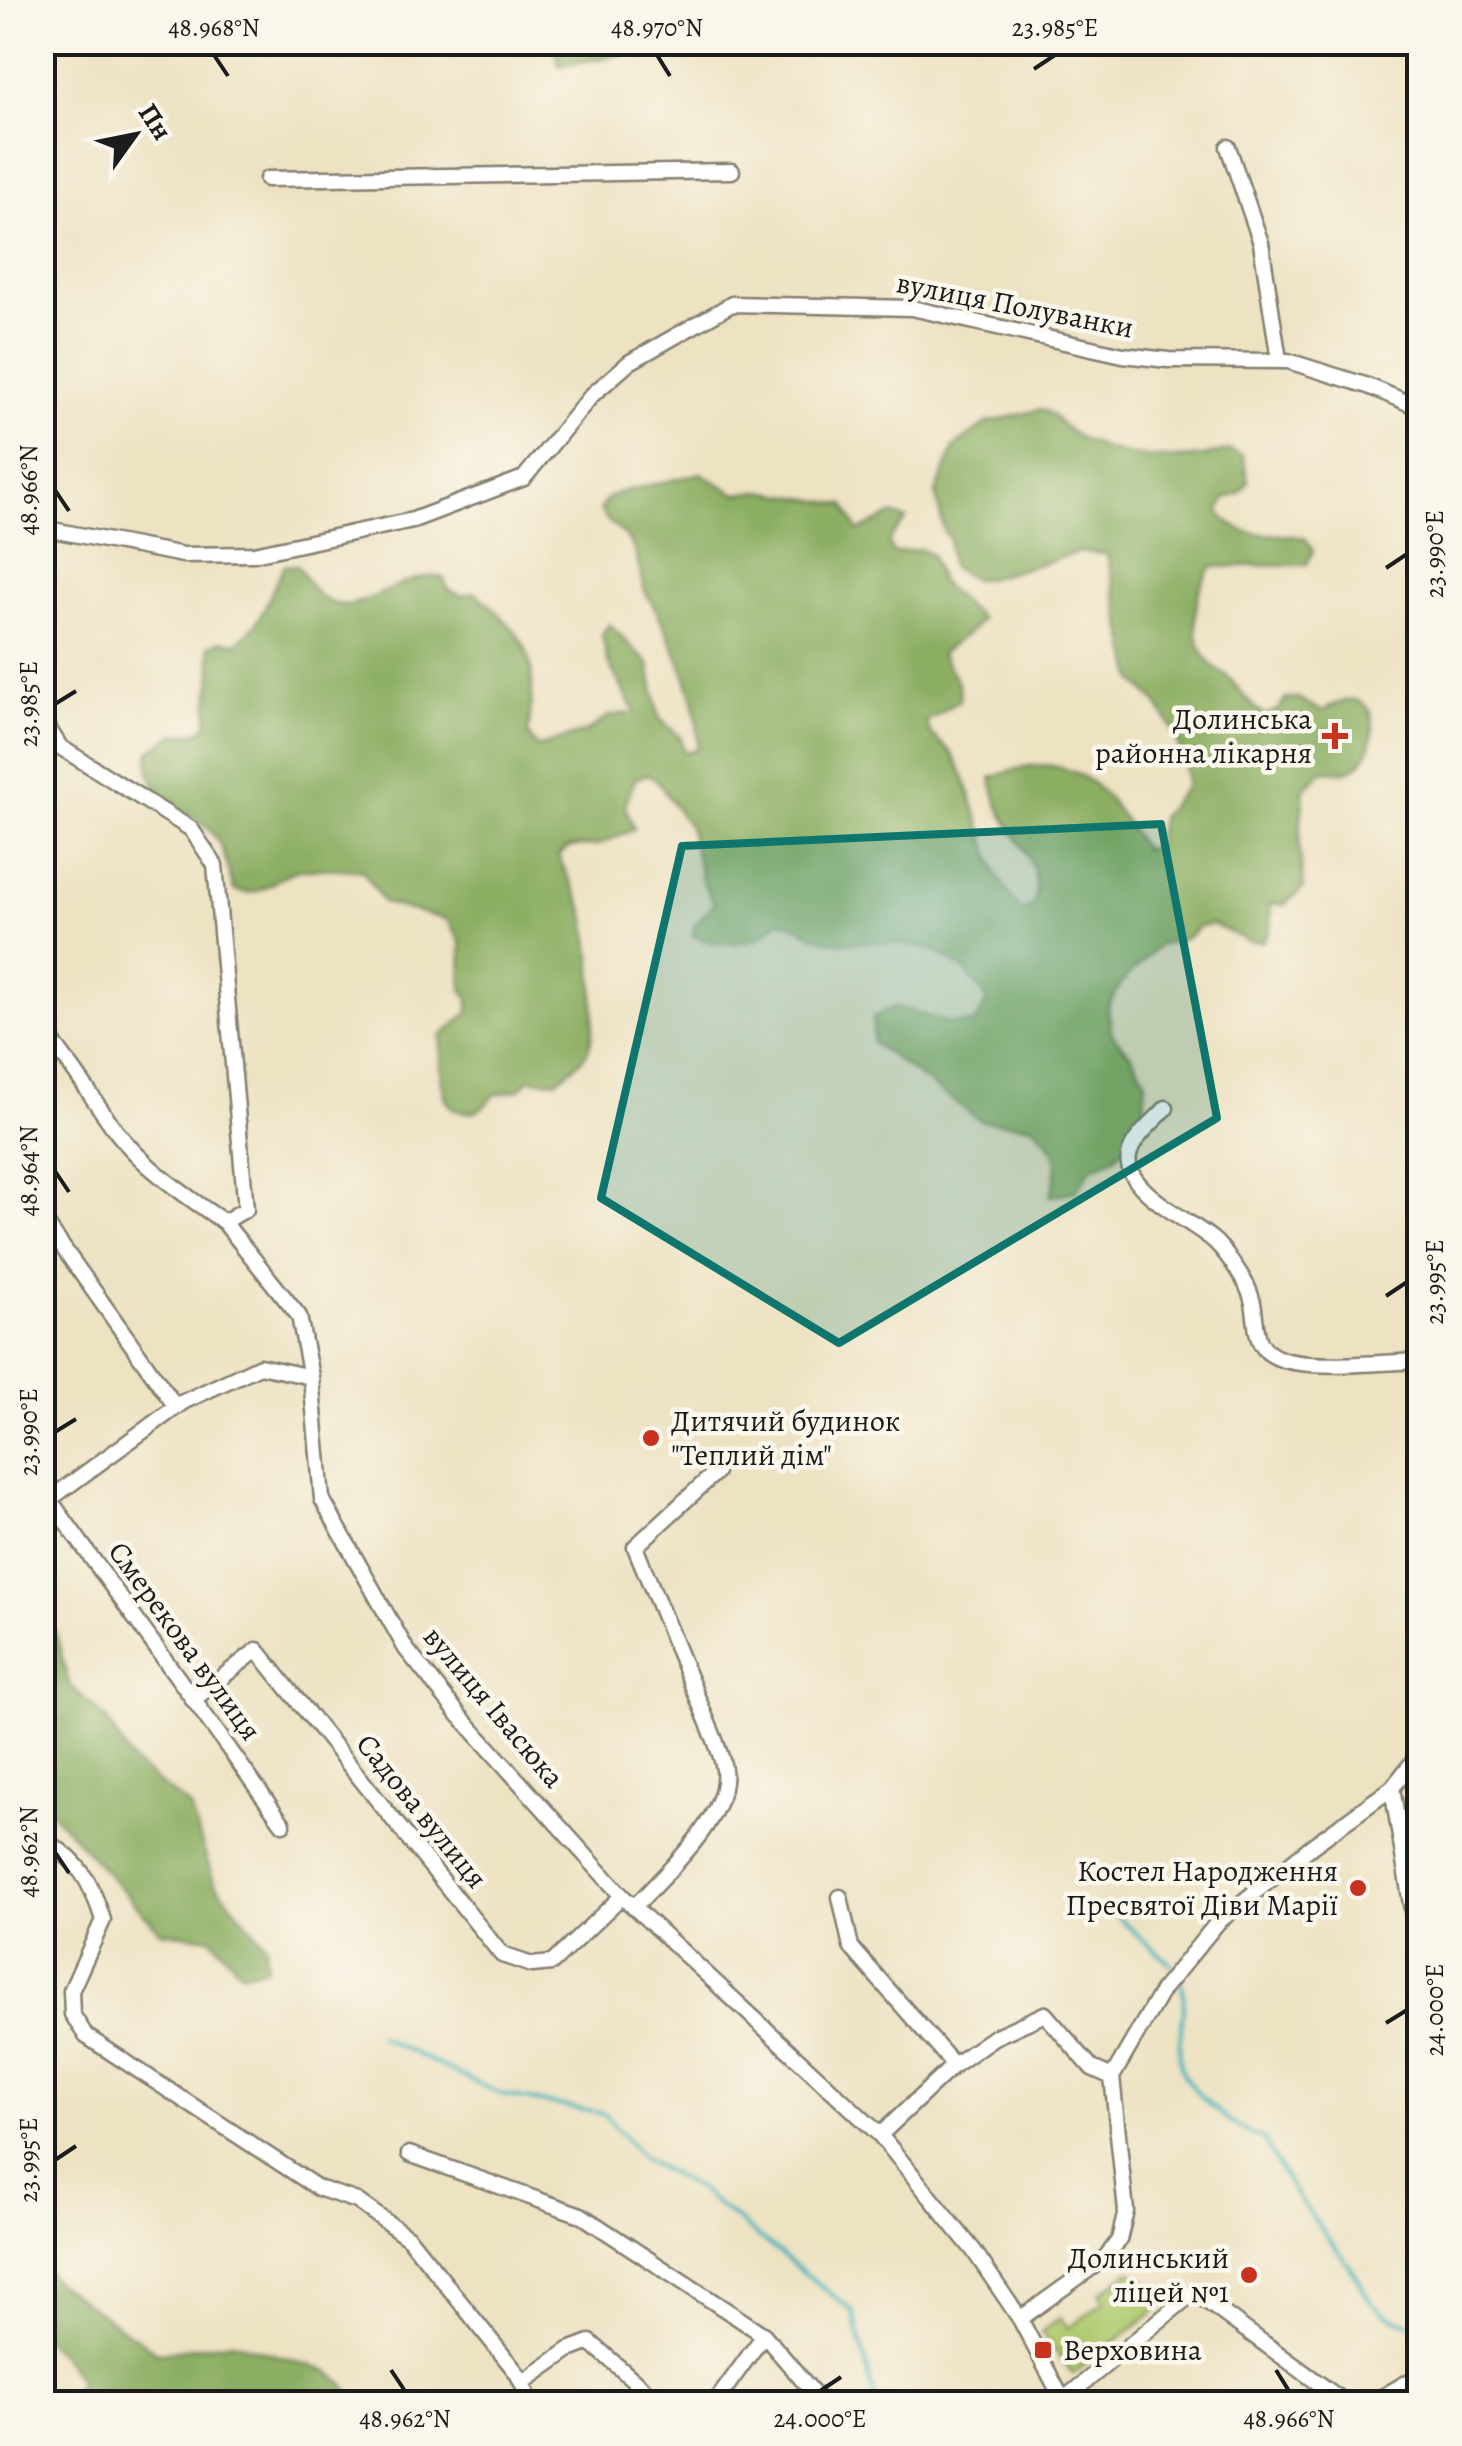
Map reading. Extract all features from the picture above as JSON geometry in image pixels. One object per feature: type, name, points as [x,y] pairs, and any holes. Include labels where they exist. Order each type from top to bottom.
[{"type":"street","points":[[1228,147],[1261,243],[1278,360]]},
{"type":"street","points":[[267,179],[732,171]]},
{"type":"street","name":"вулиця Полуванки","points":[[42,528],[183,555],[254,554],[412,520],[524,478],[592,395],[630,362],[732,304],[912,308],[1123,355],[1168,360],[1278,360],[1368,386],[1420,408]]},
{"type":"street","points":[[42,718],[60,746],[191,829],[215,865],[246,1210],[224,1222]]},
{"type":"street","name":"вулиця Івасюка","points":[[42,1029],[77,1070],[118,1133],[161,1178],[224,1222],[299,1316],[311,1377],[322,1499],[406,1649],[460,1716],[622,1896],[880,2135],[974,2251],[1020,2319],[1064,2402]]},
{"type":"street","points":[[1166,1108],[1132,1146],[1130,1171],[1152,1196],[1213,1239],[1227,1255],[1246,1282],[1253,1304],[1256,1339],[1265,1350],[1282,1359],[1311,1362],[1420,1362]]},
{"type":"street","points":[[46,1225],[176,1407]]},
{"type":"street","points":[[46,1494],[176,1407],[260,1366],[311,1377]]},
{"type":"street","points":[[634,1907],[708,1821],[725,1773],[716,1740],[634,1547],[716,1472]]},
{"type":"street","name":"Смерекова вулиця","points":[[46,1494],[283,1824]]},
{"type":"street","name":"Садова вулиця","points":[[193,1700],[257,1650],[502,1955],[532,1964],[552,1963],[622,1896]]},
{"type":"street","points":[[1020,2319],[1106,2257],[1120,2240],[1126,2211],[1112,2078],[1163,1988],[1218,1922],[1392,1788],[1420,1753]]},
{"type":"street","points":[[1392,1788],[1420,1959]]},
{"type":"street","points":[[42,1840],[60,1848],[91,1882],[103,1920],[71,1991],[72,2014],[86,2036],[318,2188],[357,2201],[409,2238],[522,2383],[532,2404]]},
{"type":"street","points":[[840,1896],[851,1946],[954,2065]]},
{"type":"street","points":[[880,2135],[954,2065],[994,2037],[1045,2014],[1092,2068],[1112,2078]]},
{"type":"street","points":[[408,2154],[582,2215],[764,2335],[823,2404]]},
{"type":"street","points":[[1064,2402],[1194,2292],[1346,2404]]},
{"type":"street","points":[[714,2404],[764,2335]]},
{"type":"street","points":[[522,2383],[569,2350],[590,2342],[661,2404]]},
{"type":"street","points":[[1370,2404],[1420,2374]]},
{"type":"highlighted area","points":[[1161,824],[1217,1118],[839,1343],[601,1198],[682,846]]},
{"type":"green space","points":[[554,42],[664,43],[662,47],[559,66]]},
{"type":"green space","points":[[1041,409],[1078,437],[1114,451],[1173,458],[1230,450],[1243,456],[1248,482],[1240,493],[1226,498],[1219,511],[1237,528],[1306,539],[1313,551],[1307,564],[1213,567],[1197,600],[1196,627],[1203,651],[1211,664],[1265,715],[1278,710],[1285,699],[1298,698],[1322,711],[1340,702],[1356,700],[1371,714],[1373,726],[1362,761],[1347,771],[1323,771],[1304,789],[1299,846],[1304,887],[1284,905],[1271,903],[1270,930],[1263,941],[1248,941],[1212,924],[1199,927],[1186,938],[1159,945],[1121,984],[1108,1007],[1112,1034],[1146,1080],[1144,1109],[1135,1137],[1115,1157],[1091,1168],[1076,1191],[1050,1196],[1056,1158],[1034,1126],[981,1121],[873,1043],[873,1017],[896,1006],[949,1023],[976,1023],[987,1000],[952,961],[906,945],[830,941],[780,921],[760,937],[744,942],[715,942],[692,935],[696,923],[714,904],[702,880],[689,827],[658,782],[647,774],[635,779],[625,805],[634,829],[598,845],[570,847],[558,855],[582,905],[589,936],[594,1004],[586,1054],[556,1081],[529,1079],[520,1089],[494,1095],[477,1111],[468,1112],[450,1104],[442,1084],[441,1037],[469,1012],[469,999],[462,989],[461,943],[448,920],[384,903],[363,871],[299,870],[261,890],[234,890],[221,848],[211,831],[163,795],[154,783],[149,769],[150,751],[173,735],[199,732],[207,724],[212,671],[209,646],[222,641],[236,643],[245,636],[259,618],[284,566],[297,565],[317,594],[335,604],[364,601],[427,577],[443,578],[449,590],[462,596],[475,592],[510,626],[528,654],[532,687],[528,735],[537,747],[588,731],[609,716],[635,712],[608,662],[602,635],[609,624],[649,664],[659,718],[681,738],[684,752],[697,750],[696,716],[681,663],[645,592],[633,549],[600,509],[609,497],[621,492],[701,473],[736,494],[762,491],[845,505],[858,531],[893,514],[906,519],[888,541],[893,553],[920,549],[932,555],[940,582],[981,619],[941,654],[959,685],[960,700],[926,722],[931,734],[951,752],[964,776],[997,875],[1020,911],[1032,906],[1036,891],[1032,864],[1003,815],[991,778],[1030,766],[1069,770],[1099,789],[1144,850],[1156,845],[1160,818],[1186,786],[1175,733],[1154,699],[1134,680],[1107,554],[1081,552],[987,579],[974,579],[951,567],[949,538],[944,533],[936,493],[954,447],[987,423]]},
{"type":"green space","points":[[43,1617],[56,1634],[69,1684],[106,1719],[133,1763],[190,1807],[214,1882],[265,1944],[267,1968],[242,1973],[211,1938],[160,1931],[43,1803]]},
{"type":"green space","points":[[42,2266],[56,2282],[158,2353],[233,2342],[329,2371],[362,2403],[64,2403],[80,2382],[43,2337]]},
{"type":"green space","points":[[1130,2271],[1171,2299],[1073,2374],[1041,2332],[1060,2318],[1069,2328],[1105,2301],[1100,2293]]},
{"type":"waterway","points":[[1118,1917],[1174,1967]]},
{"type":"waterway","points":[[1179,1975],[1184,1999],[1180,2061],[1191,2084],[1226,2118],[1264,2139],[1295,2193],[1356,2275],[1371,2302],[1394,2318],[1420,2326]]},
{"type":"waterway","points":[[379,2037],[503,2095],[604,2114],[643,2159],[695,2187],[853,2311],[876,2404]]},
{"type":"place","name":"Долинська районна лікарня","points":[[1335,736]]},
{"type":"place","name":"Дитячий будинок \"Теплий дім\"","points":[[651,1438]]},
{"type":"place","name":"Костел Народження Пресвятої Діви Марії","points":[[1358,1888]]},
{"type":"place","name":"Долинський ліцей №1","points":[[1249,2275]]},
{"type":"place","name":"Верховина","points":[[1043,2350]]}]
